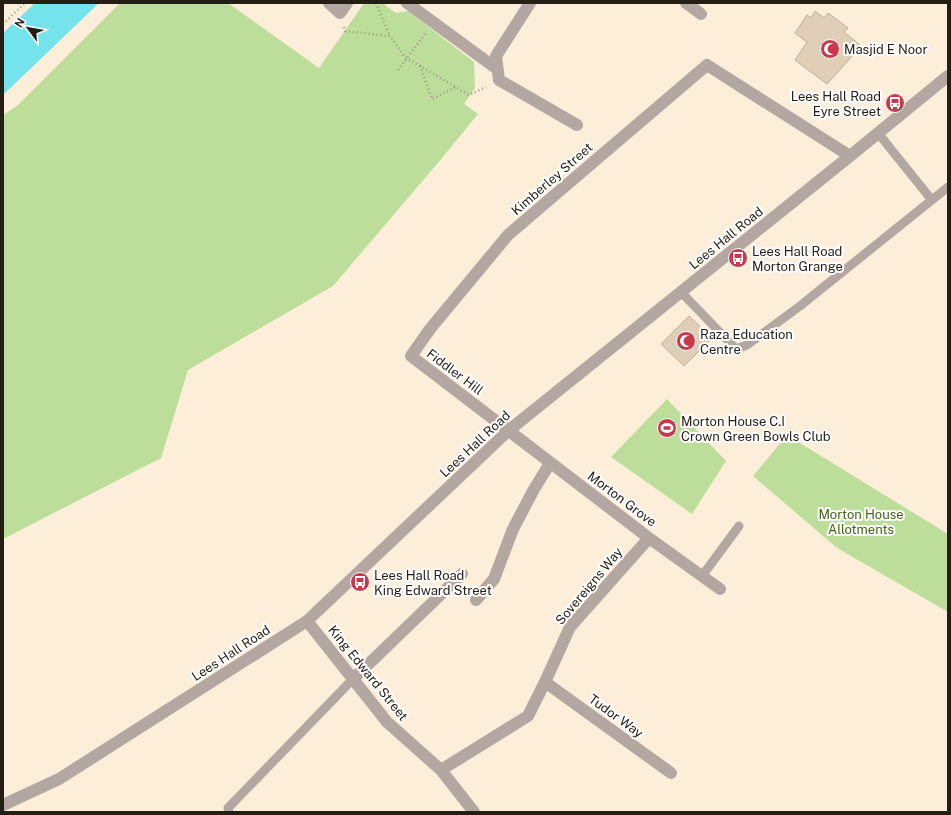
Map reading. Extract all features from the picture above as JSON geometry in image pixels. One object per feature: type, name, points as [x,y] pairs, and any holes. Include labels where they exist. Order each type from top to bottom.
[{"type":"street","points":[[329,3],[340,13],[347,3]]},
{"type":"street","points":[[407,3],[497,69]]},
{"type":"street","points":[[530,3],[496,56],[499,80],[577,125]]},
{"type":"street","points":[[686,3],[701,14]]},
{"type":"street","name":"Kimberley Street","points":[[430,329],[508,235],[707,65],[850,156]]},
{"type":"street","name":"Lees Hall Road","points":[[3,805],[59,779],[307,621],[508,431],[948,76]]},
{"type":"street","name":"Fiddler Hill","points":[[430,329],[411,356],[508,431]]},
{"type":"street","name":"Morton Grove","points":[[508,431],[649,538],[720,588]]},
{"type":"street","points":[[476,600],[494,579],[513,529],[550,463]]},
{"type":"street","name":"Sovereigns Way","points":[[441,770],[528,716],[570,628],[649,538]]},
{"type":"street","points":[[353,679],[462,574]]},
{"type":"street","name":"King Edward Street","points":[[307,621],[387,722],[441,770],[474,812]]},
{"type":"street","name":"Tudor Way","points":[[545,682],[671,773]]},
{"type":"lane","points":[[878,133],[931,199]]},
{"type":"lane","points":[[681,292],[736,349],[741,348],[800,306],[931,199],[948,187]]},
{"type":"lane","points":[[702,576],[738,526]]},
{"type":"lane","points":[[229,812],[228,808],[353,679]]},
{"type":"path","points":[[3,24],[25,3]]},
{"type":"path","points":[[376,3],[390,36],[405,57],[470,95]]},
{"type":"path","points":[[340,13],[345,31],[390,36]]},
{"type":"path","points":[[398,70],[427,32]]},
{"type":"path","points":[[419,65],[432,99],[456,87]]},
{"type":"green space","points":[[120,3],[228,3],[319,68],[364,3],[385,3],[386,6],[396,13],[408,11],[474,62],[475,88],[464,104],[478,114],[333,286],[188,370],[161,458],[3,539],[3,115],[18,105]]},
{"type":"green space","name":"Morton House C.I Crown Green Bowls Club","points":[[667,399],[726,461],[692,514],[611,457]]},
{"type":"green space","name":"Morton House Allotments","points":[[787,435],[948,534],[948,612],[837,548],[753,476]]},
{"type":"water","points":[[35,3],[99,3],[3,95],[3,33]]},
{"type":"building","name":"Masjid E Noor","points":[[815,11],[824,18],[828,13],[848,28],[844,32],[860,45],[855,53],[827,84],[795,60],[807,42],[795,33],[807,15],[811,18]]},
{"type":"building","name":"Raza Education Centre","points":[[689,316],[712,338],[684,366],[661,344]]},
{"type":"place","name":"Masjid E Noor","points":[[830,49]]},
{"type":"place","name":"Lees Hall Road Eyre Street","points":[[895,103]]},
{"type":"place","name":"Lees Hall Road Morton Grange","points":[[738,258]]},
{"type":"place","name":"Raza Education Centre","points":[[686,341]]},
{"type":"place","name":"Morton House C.I Crown Green Bowls Club","points":[[667,428]]},
{"type":"place","name":"Lees Hall Road King Edward Street","points":[[360,582]]}]
